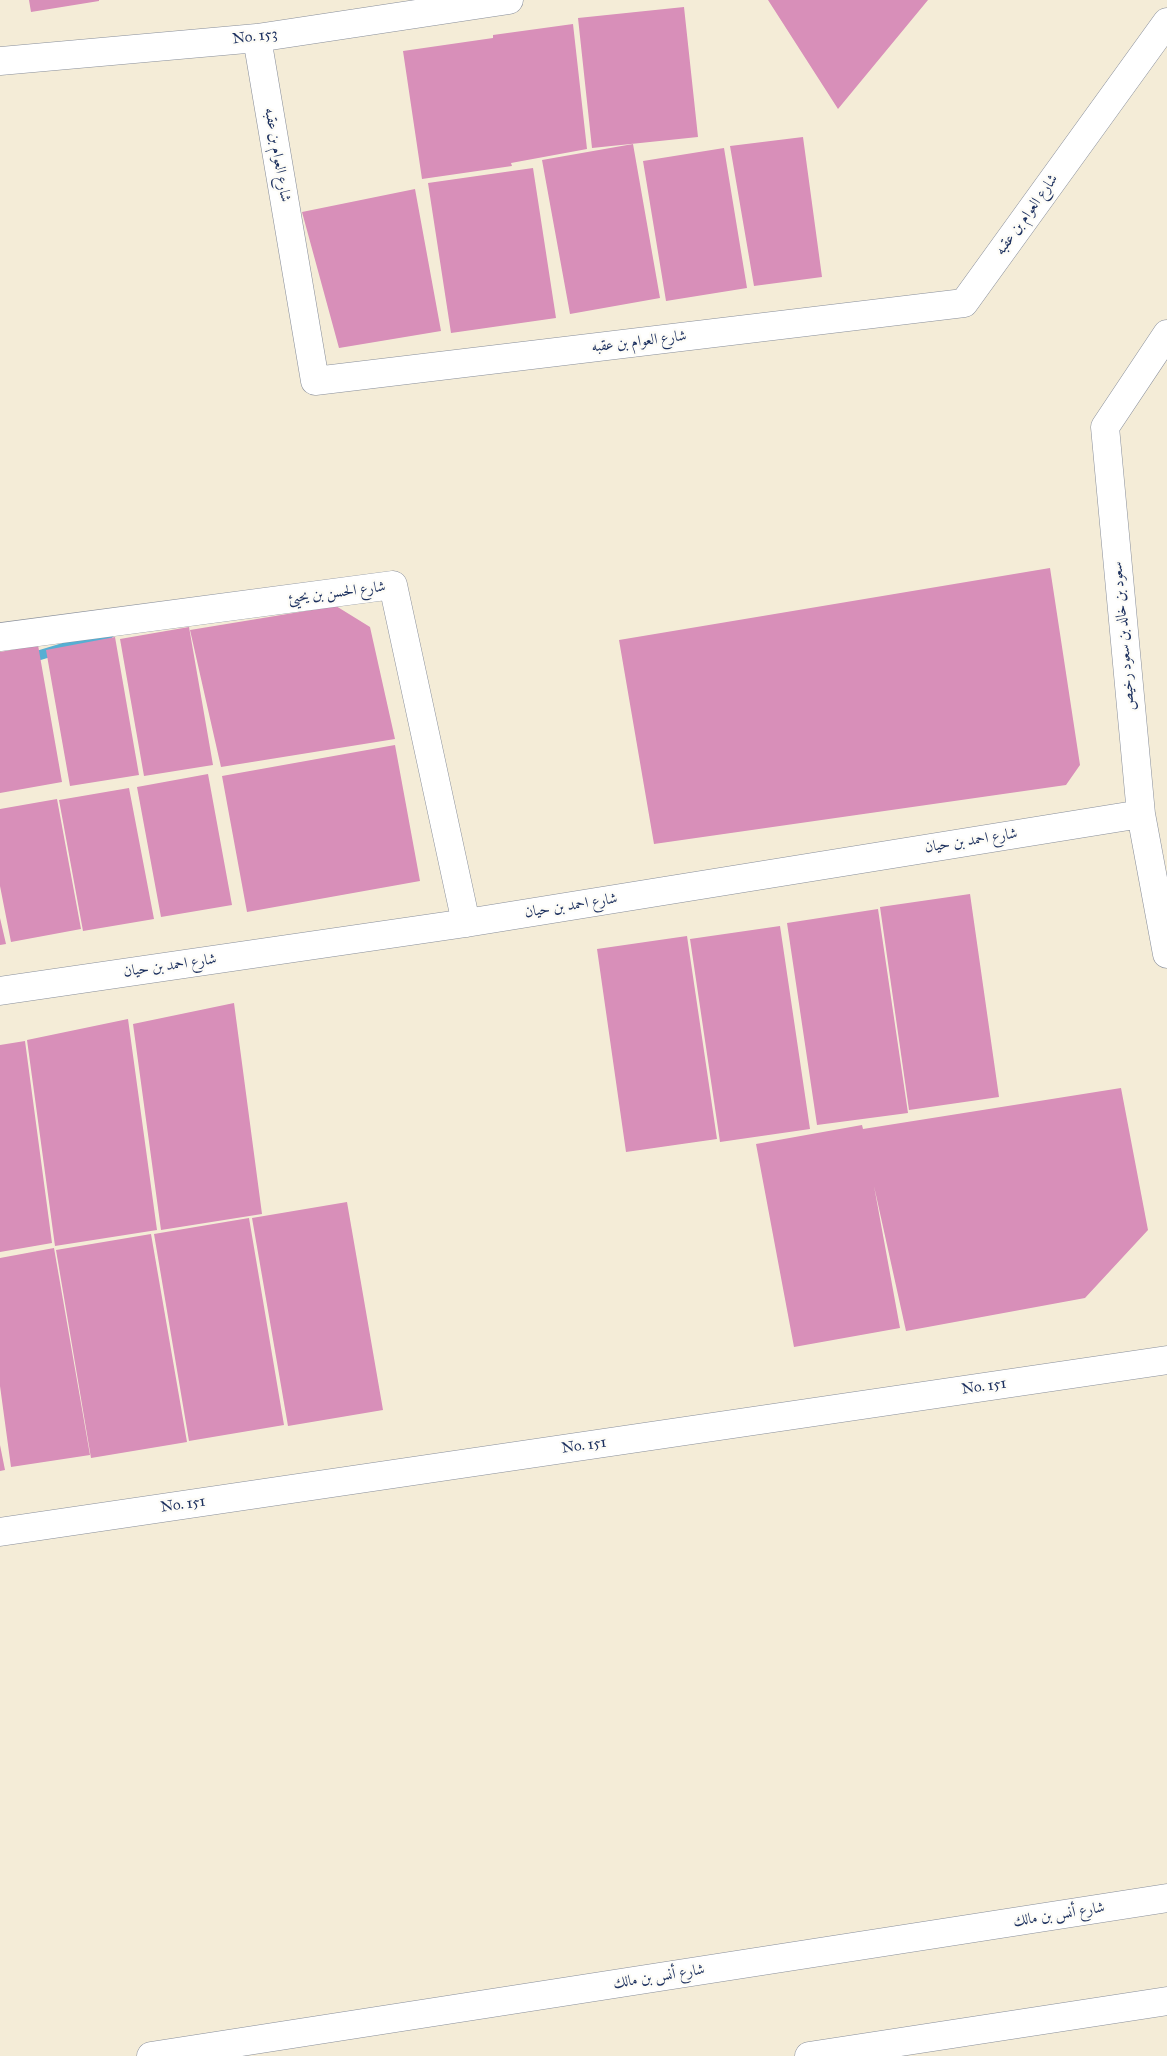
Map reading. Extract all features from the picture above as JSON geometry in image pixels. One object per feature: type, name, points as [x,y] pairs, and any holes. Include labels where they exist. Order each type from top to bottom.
[{"type":"street","name":"No. 153","points":[[0,62],[257,38],[509,0]]},
{"type":"street","name":"شارع العوام بن عقبه","points":[[257,38],[315,381],[964,302],[1167,22]]},
{"type":"street","name":"سعود بن خالد بن سعود رخيص","points":[[1167,334],[1105,427],[1141,814],[1167,954]]},
{"type":"street","name":"شارع الحسن بن يحيئ","points":[[0,637],[393,585],[466,923]]},
{"type":"street","name":"شارع احمد بن حيان","points":[[0,991],[466,923],[1141,814]]},
{"type":"street","name":"No. 151","points":[[0,1532],[1167,1360]]},
{"type":"street","name":"شارع أنس بن مالك","points":[[151,2056],[1167,1898]]},
{"type":"street","points":[[809,2056],[1167,2001]]},
{"type":"building","points":[[29,0],[99,0],[99,1],[31,12]]},
{"type":"building","points":[[768,0],[928,0],[838,109]]},
{"type":"building","points":[[684,7],[698,137],[592,148],[578,18]]},
{"type":"building","points":[[573,24],[587,149],[511,163],[512,166],[422,179],[403,51],[493,38],[493,35]]},
{"type":"building","points":[[803,137],[822,277],[754,286],[730,146]]},
{"type":"building","points":[[633,144],[660,298],[570,314],[542,160]]},
{"type":"building","points":[[724,148],[747,288],[666,301],[643,161]]},
{"type":"building","points":[[533,168],[556,318],[451,333],[428,183]]},
{"type":"building","points":[[415,189],[441,331],[339,348],[302,212]]},
{"type":"building","points":[[1050,568],[1080,765],[1066,785],[654,844],[619,640]]},
{"type":"building","points":[[336,606],[370,627],[395,739],[221,767],[190,630]]},
{"type":"building","points":[[189,627],[213,765],[144,776],[120,639]]},
{"type":"building","points":[[115,637],[139,775],[70,786],[46,650]]},
{"type":"building","points":[[38,645],[62,782],[0,793],[0,652]]},
{"type":"building","points":[[395,745],[420,881],[247,912],[222,776]]},
{"type":"building","points":[[208,774],[232,905],[161,917],[137,787]]},
{"type":"building","points":[[129,788],[154,919],[83,931],[59,800]]},
{"type":"building","points":[[57,799],[81,929],[11,942],[0,886],[0,809]]},
{"type":"building","points":[[970,894],[999,1097],[909,1110],[880,907]]},
{"type":"building","points":[[878,909],[908,1113],[817,1125],[787,923]]},
{"type":"building","points":[[0,918],[6,944],[0,945]]},
{"type":"building","points":[[780,926],[810,1129],[720,1142],[690,939]]},
{"type":"building","points":[[687,936],[717,1139],[626,1152],[597,949]]},
{"type":"building","points":[[234,1003],[262,1214],[161,1230],[133,1024]]},
{"type":"building","points":[[128,1019],[157,1230],[55,1246],[27,1040]]},
{"type":"building","points":[[25,1041],[52,1243],[0,1252],[0,1045]]},
{"type":"building","points":[[1121,1088],[1148,1230],[1085,1298],[906,1331],[874,1186],[900,1328],[794,1347],[756,1144],[862,1125],[863,1129]]},
{"type":"building","points":[[347,1202],[383,1410],[288,1426],[252,1218]]},
{"type":"building","points":[[249,1218],[284,1425],[189,1441],[154,1234]]},
{"type":"building","points":[[151,1234],[187,1442],[91,1458],[56,1250]]},
{"type":"building","points":[[54,1248],[90,1455],[11,1467],[0,1386],[0,1258]]},
{"type":"building","points":[[0,1445],[5,1470],[0,1471]]},
{"type":"waterway","points":[[27,659],[109,634]]}]
